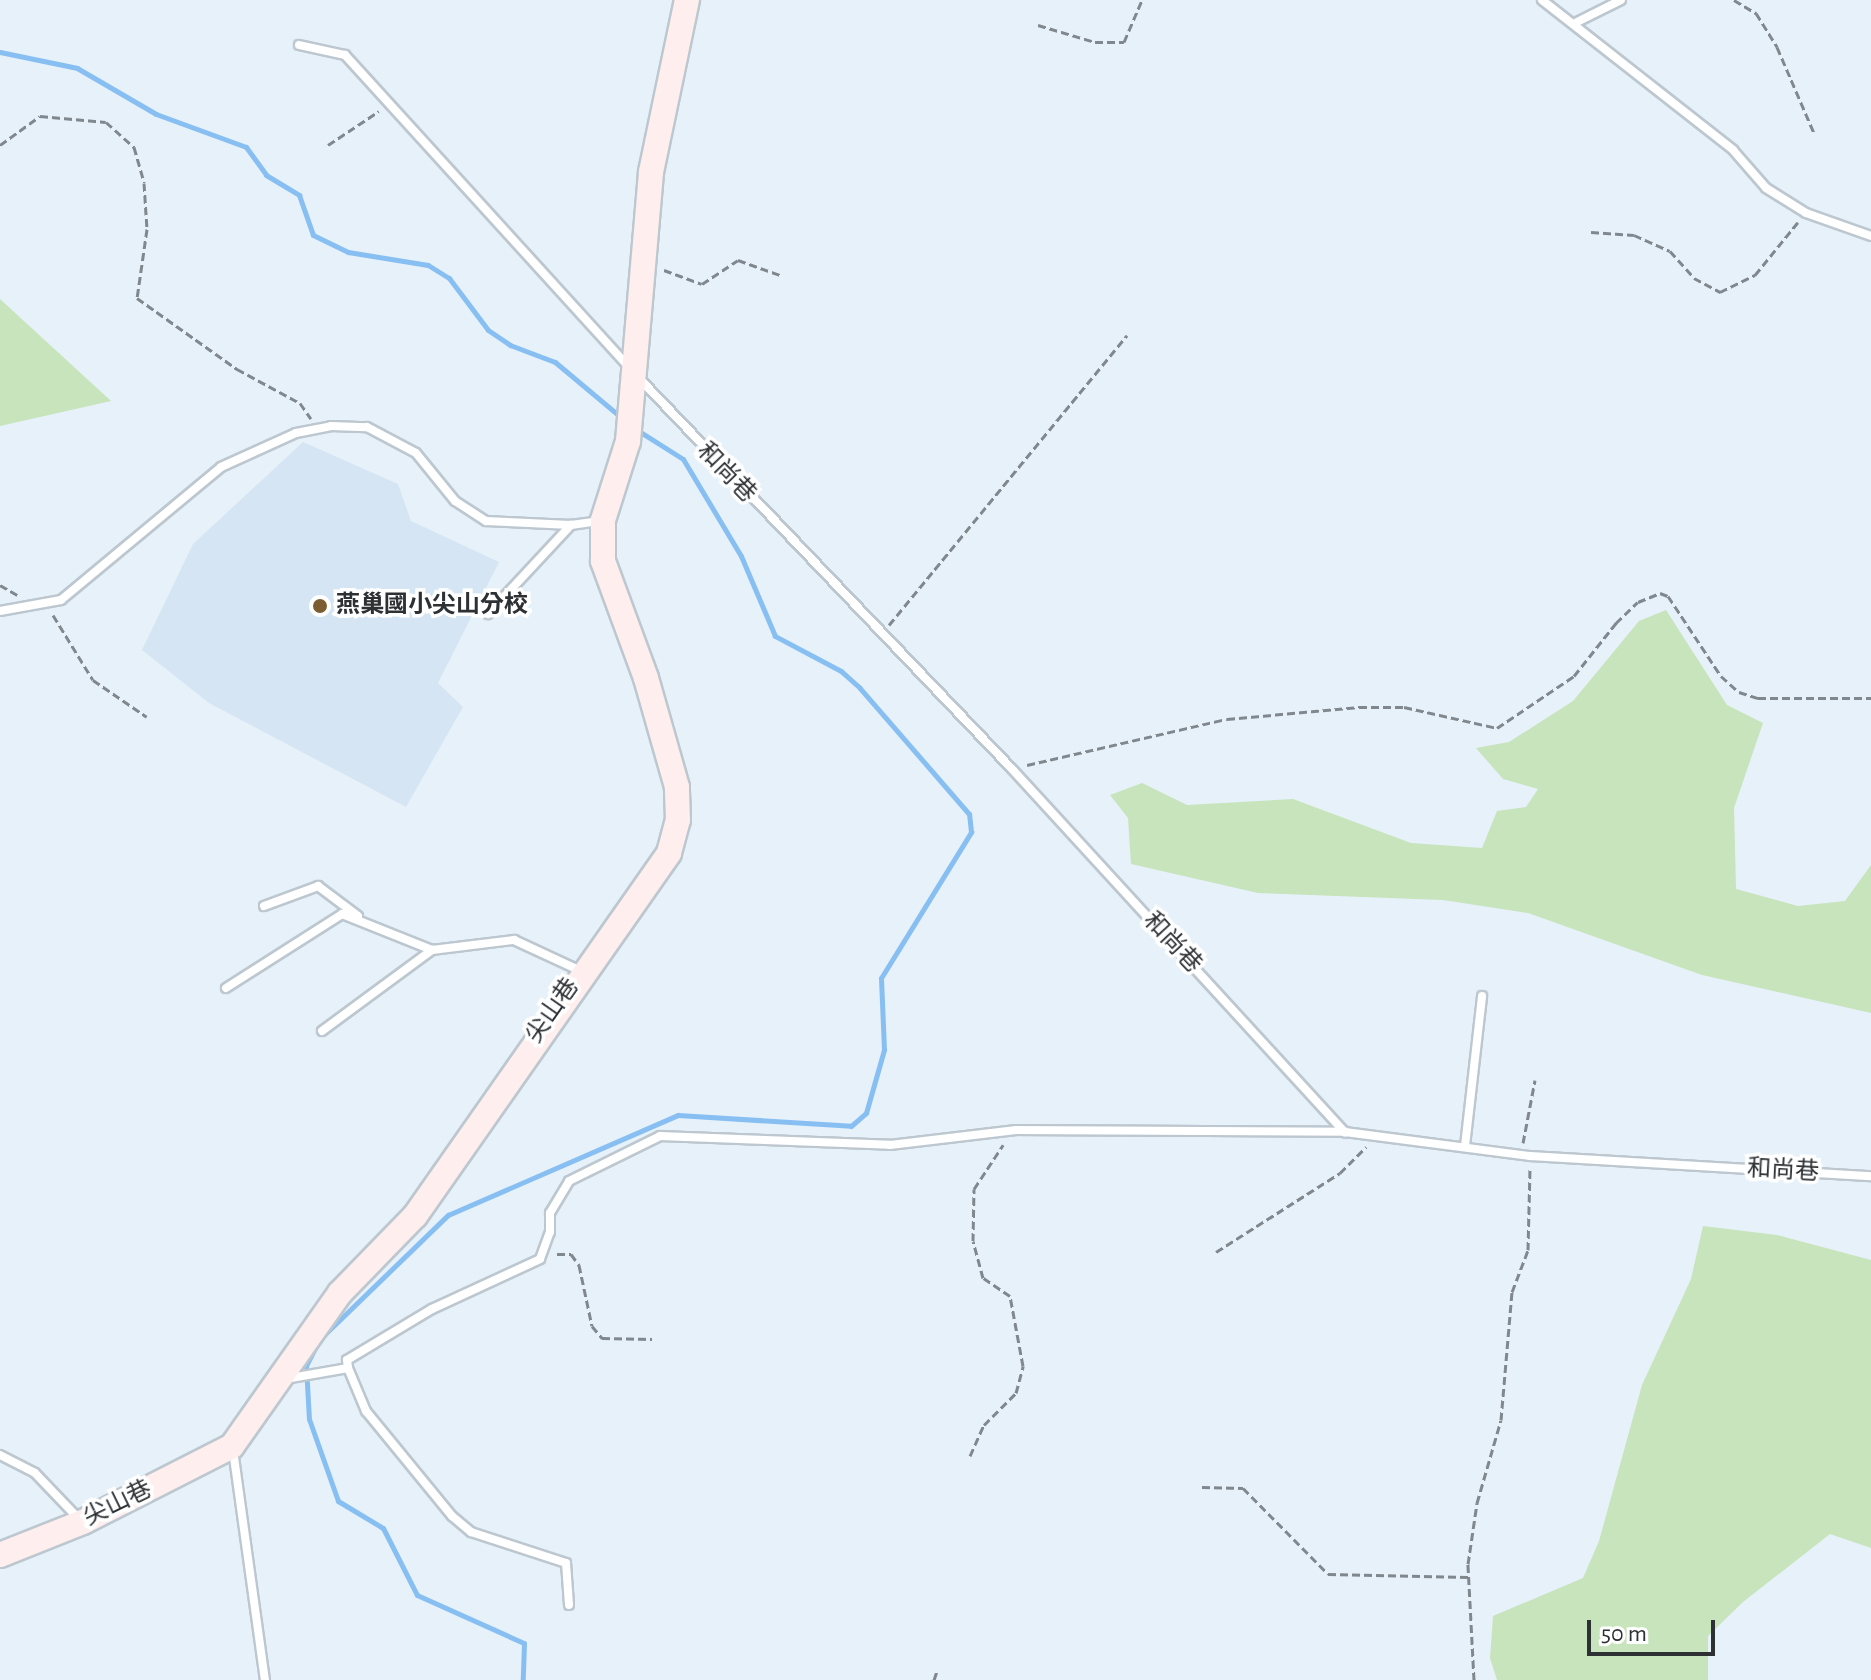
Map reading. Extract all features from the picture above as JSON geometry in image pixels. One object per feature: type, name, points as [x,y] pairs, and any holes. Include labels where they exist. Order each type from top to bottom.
[{"type":"street","name":"尖山巷","points":[[0,1555],[83,1522],[232,1446],[340,1293],[415,1216],[581,971],[630,914],[669,853],[678,820],[677,787],[650,692],[603,561],[603,520],[628,437],[651,172],[687,0]]},
{"type":"lane","points":[[1542,0],[1577,22],[1660,96],[1733,150],[1766,188],[1806,213],[1871,236]]},
{"type":"lane","points":[[1577,22],[1621,0]]},
{"type":"lane","name":"和尚巷","points":[[299,45],[345,55],[634,373],[1012,769],[1345,1132],[1525,1156],[1871,1176]]},
{"type":"lane","points":[[0,611],[48,604],[76,590],[221,467],[317,429],[351,423],[367,427],[416,453],[455,501],[486,521],[571,525],[603,520]]},
{"type":"lane","points":[[488,614],[571,525]]},
{"type":"lane","points":[[264,906],[318,886],[360,917],[432,950]]},
{"type":"lane","points":[[226,988],[342,914],[360,917]]},
{"type":"lane","points":[[322,1031],[432,950],[514,940],[581,971]]},
{"type":"lane","points":[[1465,1146],[1482,996]]},
{"type":"lane","points":[[569,1605],[566,1563],[471,1532],[452,1516],[366,1411],[347,1360],[432,1309],[540,1259],[545,1251],[550,1213],[569,1181],[660,1136],[890,1145],[1016,1130],[1345,1132]]},
{"type":"lane","points":[[280,1380],[348,1368]]},
{"type":"lane","points":[[232,1446],[265,1680]]},
{"type":"lane","points":[[0,1455],[35,1473],[83,1522]]},
{"type":"path","points":[[1038,25],[1095,42],[1124,42],[1142,0]]},
{"type":"path","points":[[1734,0],[1756,13],[1777,47],[1814,133]]},
{"type":"path","points":[[328,145],[389,104]]},
{"type":"path","points":[[0,145],[40,116],[106,122],[134,147],[144,183],[147,229],[137,298],[237,369],[300,403],[317,429]]},
{"type":"path","points":[[1591,232],[1634,235],[1670,251],[1694,278],[1720,292],[1755,275],[1806,213]]},
{"type":"path","points":[[643,262],[702,284],[738,260],[780,275]]},
{"type":"path","points":[[882,634],[1127,335]]},
{"type":"path","points":[[1012,769],[1227,719],[1286,713],[1404,707],[1497,728],[1574,676],[1616,623],[1638,602],[1660,593],[1668,596],[1721,676],[1739,692],[1758,698],[1871,698]]},
{"type":"path","points":[[48,604],[93,680],[147,717]]},
{"type":"path","points":[[1474,1680],[1468,1577],[1477,1503],[1501,1420],[1512,1292],[1528,1250],[1525,1156],[1535,1080]]},
{"type":"path","points":[[970,1456],[984,1425],[1016,1393],[1023,1366],[1010,1296],[983,1278],[973,1241],[974,1189],[1016,1130]]},
{"type":"path","points":[[1216,1252],[1340,1173],[1361,1156],[1372,1135]]},
{"type":"path","points":[[545,1251],[571,1254],[579,1265],[592,1326],[602,1338],[652,1339]]},
{"type":"path","points":[[1202,1487],[1243,1488],[1328,1574],[1468,1577]]},
{"type":"path","points":[[934,1680],[937,1671]]},
{"type":"shaded area","name":"燕巢國小尖山分校","points":[[303,442],[398,484],[411,521],[499,562],[438,683],[463,707],[406,807],[209,703],[142,650],[193,544]]},
{"type":"green space","points":[[0,299],[111,401],[0,426]]},
{"type":"green space","points":[[1666,610],[1727,705],[1763,723],[1734,808],[1736,889],[1798,906],[1845,901],[1871,865],[1871,1013],[1702,975],[1528,913],[1443,900],[1258,893],[1131,864],[1128,818],[1110,795],[1142,783],[1187,805],[1293,799],[1411,843],[1482,848],[1497,811],[1526,807],[1538,789],[1503,779],[1476,748],[1509,742],[1573,701],[1639,621]]},
{"type":"green space","points":[[1703,1226],[1777,1235],[1871,1260],[1871,1548],[1830,1534],[1743,1602],[1708,1636],[1708,1680],[1497,1680],[1490,1658],[1493,1616],[1583,1578],[1599,1541],[1642,1385],[1691,1279]]},
{"type":"waterway","points":[[0,52],[77,68],[156,114],[246,147],[266,175],[299,195],[313,235],[348,252],[428,265],[449,278],[488,330],[510,345],[555,362],[623,419]]},
{"type":"waterway","points":[[324,1335],[448,1215],[678,1115],[851,1126],[866,1113],[884,1050],[881,978],[971,832],[969,814],[860,688],[841,671],[775,636],[741,556],[683,459],[637,430]]},
{"type":"waterway","points":[[316,1346],[306,1366],[309,1419],[338,1501],[383,1528],[417,1595],[524,1643],[523,1680]]},
{"type":"place","name":"燕巢國小尖山分校","points":[[320,606]]}]
